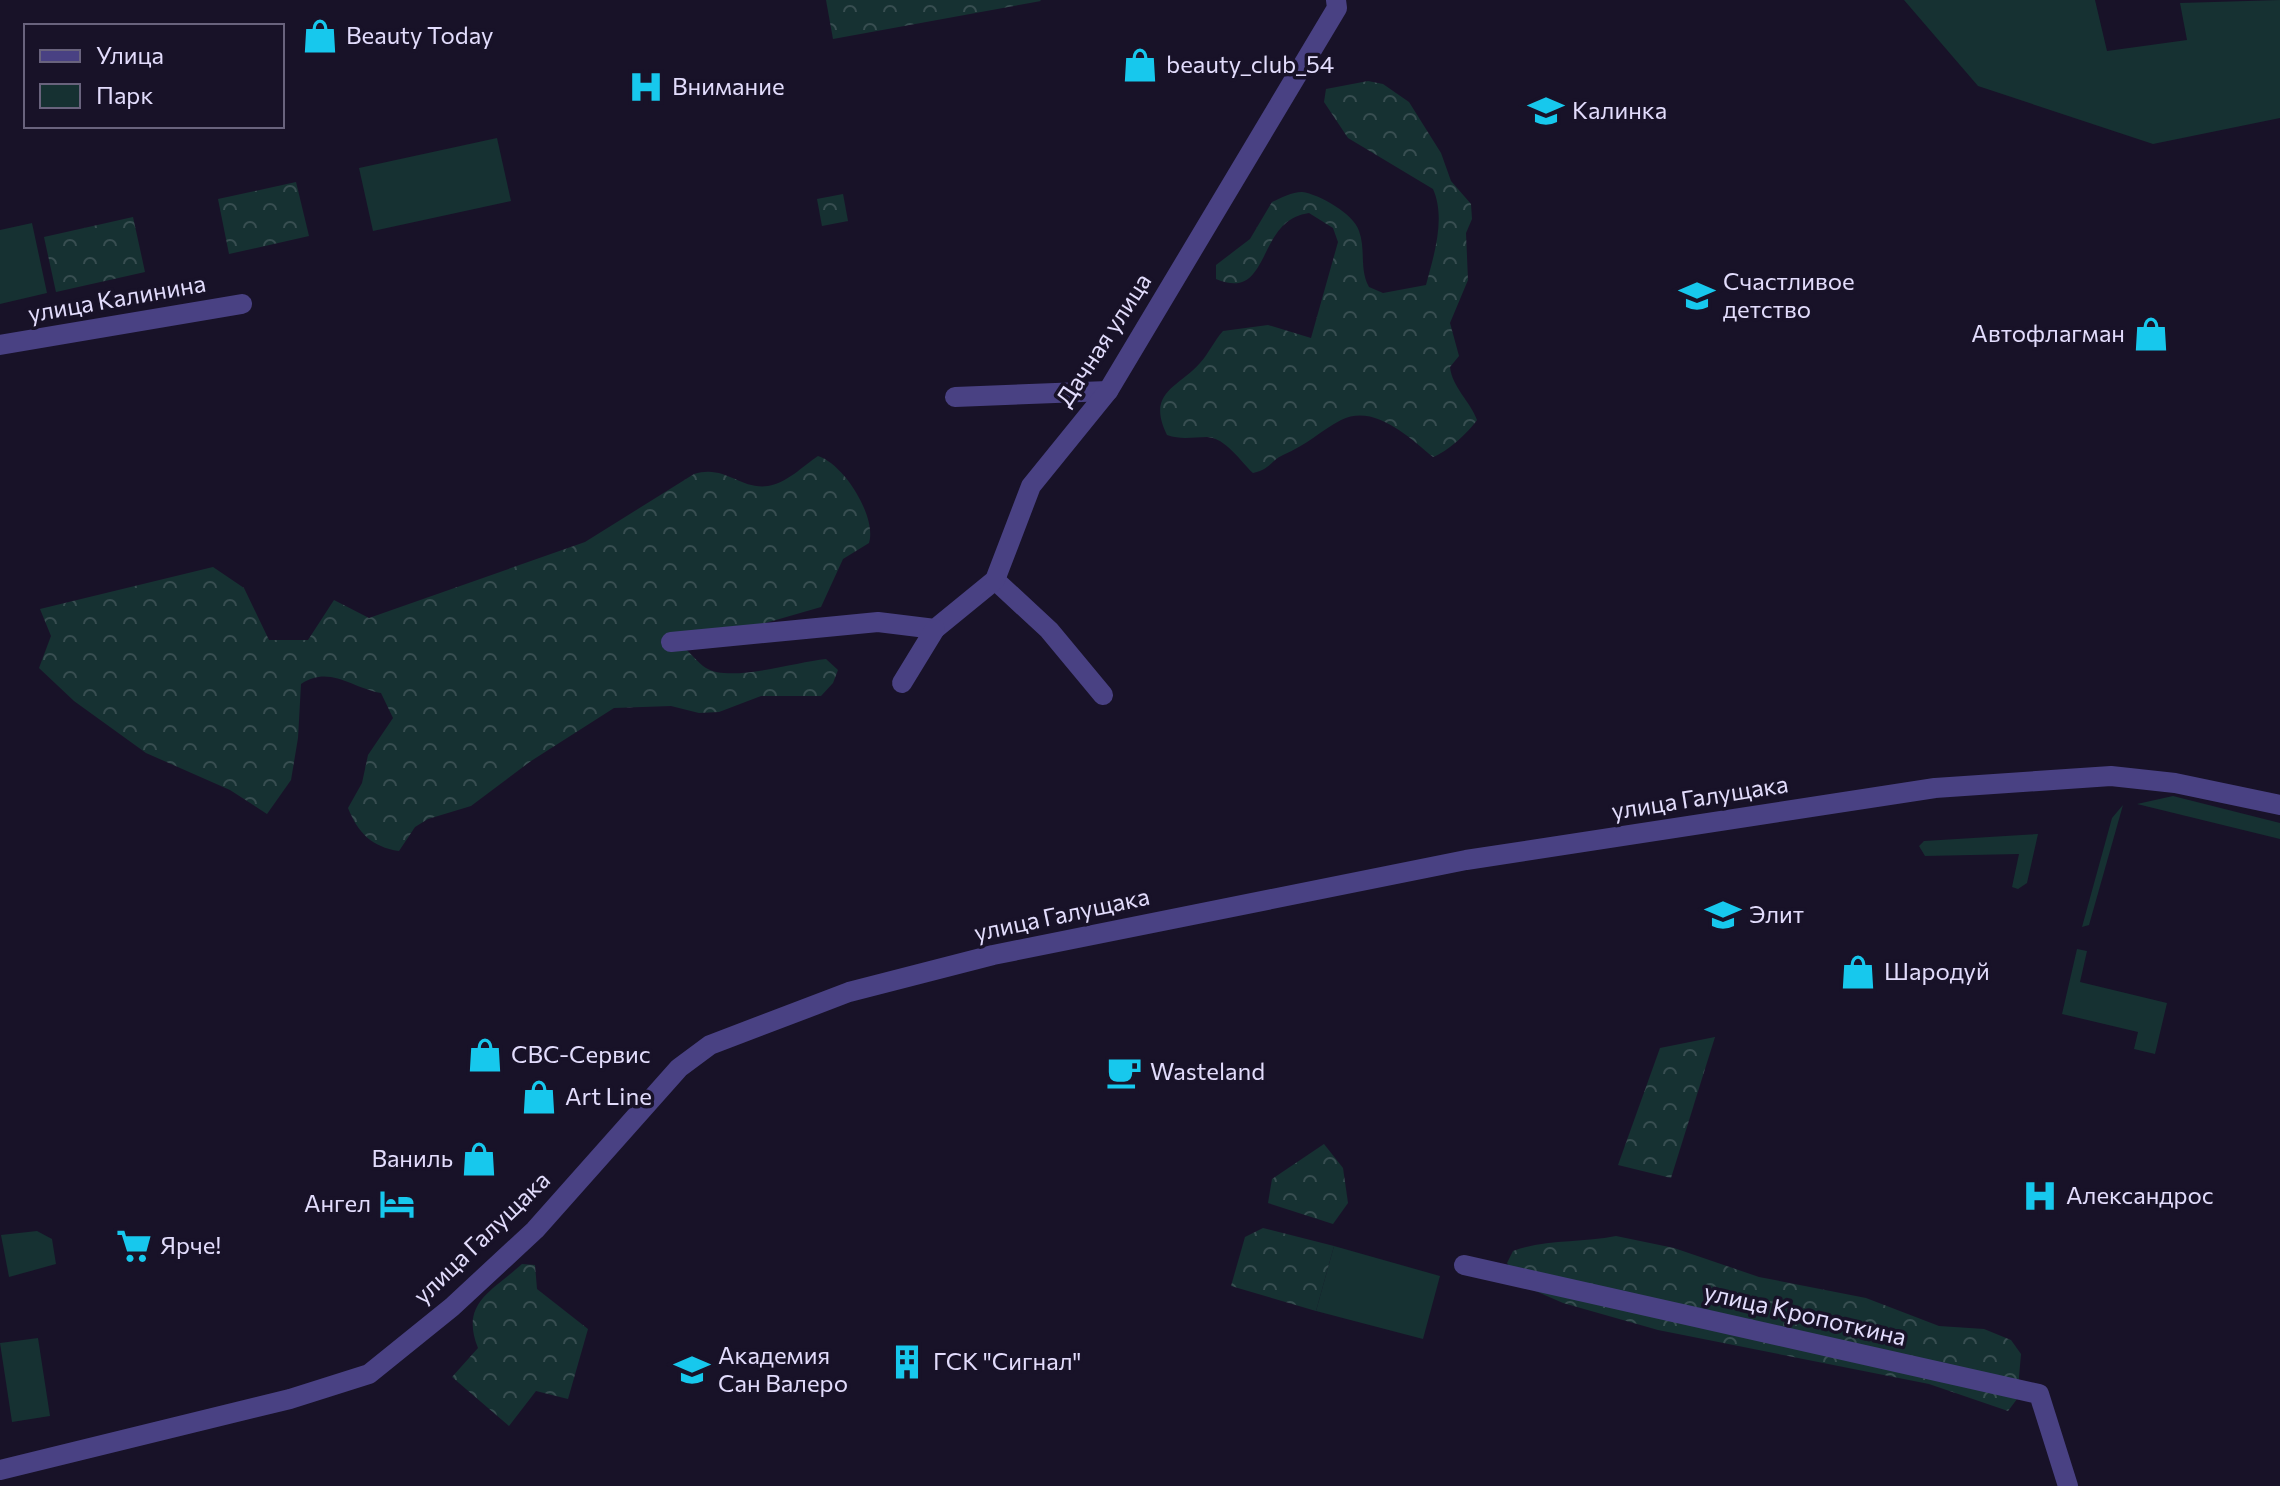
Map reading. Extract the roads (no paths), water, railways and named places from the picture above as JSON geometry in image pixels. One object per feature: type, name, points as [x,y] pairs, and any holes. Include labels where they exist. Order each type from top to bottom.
[{"type":"street","name":"Дачная улица","points":[[902,683],[935,629],[995,580],[1031,486],[1108,391],[1337,8],[1336,0]]},
{"type":"street","name":"улица Калинина","points":[[0,345],[242,304]]},
{"type":"street","points":[[955,397],[1108,391]]},
{"type":"street","points":[[995,580],[1049,630],[1103,695]]},
{"type":"street","points":[[671,642],[878,622],[935,629]]},
{"type":"street","name":"улица Галущака","points":[[0,1470],[290,1399],[369,1374],[452,1307],[535,1230],[679,1068],[710,1045],[849,992],[993,955],[1466,860],[1935,788],[2111,776],[2175,783],[2280,805]]},
{"type":"street","name":"улица Кропоткина","points":[[1464,1265],[2039,1394],[2068,1486]]},
{"type":"place","name":"Beauty Today","points":[[320,36]]},
{"type":"place","name":"beauty_club_54","points":[[1140,65]]},
{"type":"place","name":"Внимание","points":[[646,87]]},
{"type":"place","name":"Калинка","points":[[1546,111]]},
{"type":"place","name":"Счастливое детство","points":[[1697,296]]},
{"type":"place","name":"Автофлагман","points":[[2151,334]]},
{"type":"place","name":"Элит","points":[[1723,915]]},
{"type":"place","name":"Шародуй","points":[[1858,972]]},
{"type":"place","name":"СВС-Сервис","points":[[485,1055]]},
{"type":"place","name":"Wasteland","points":[[1124,1072]]},
{"type":"place","name":"Art Line","points":[[539,1097]]},
{"type":"place","name":"Ваниль","points":[[479,1159]]},
{"type":"place","name":"Александрос","points":[[2040,1196]]},
{"type":"place","name":"Ангел","points":[[397,1204]]},
{"type":"place","name":"Ярче!","points":[[134,1246]]},
{"type":"place","name":"ГСК \"Сигнал\"","points":[[907,1362]]},
{"type":"place","name":"Академия Сан Валеро","points":[[692,1370]]}]
